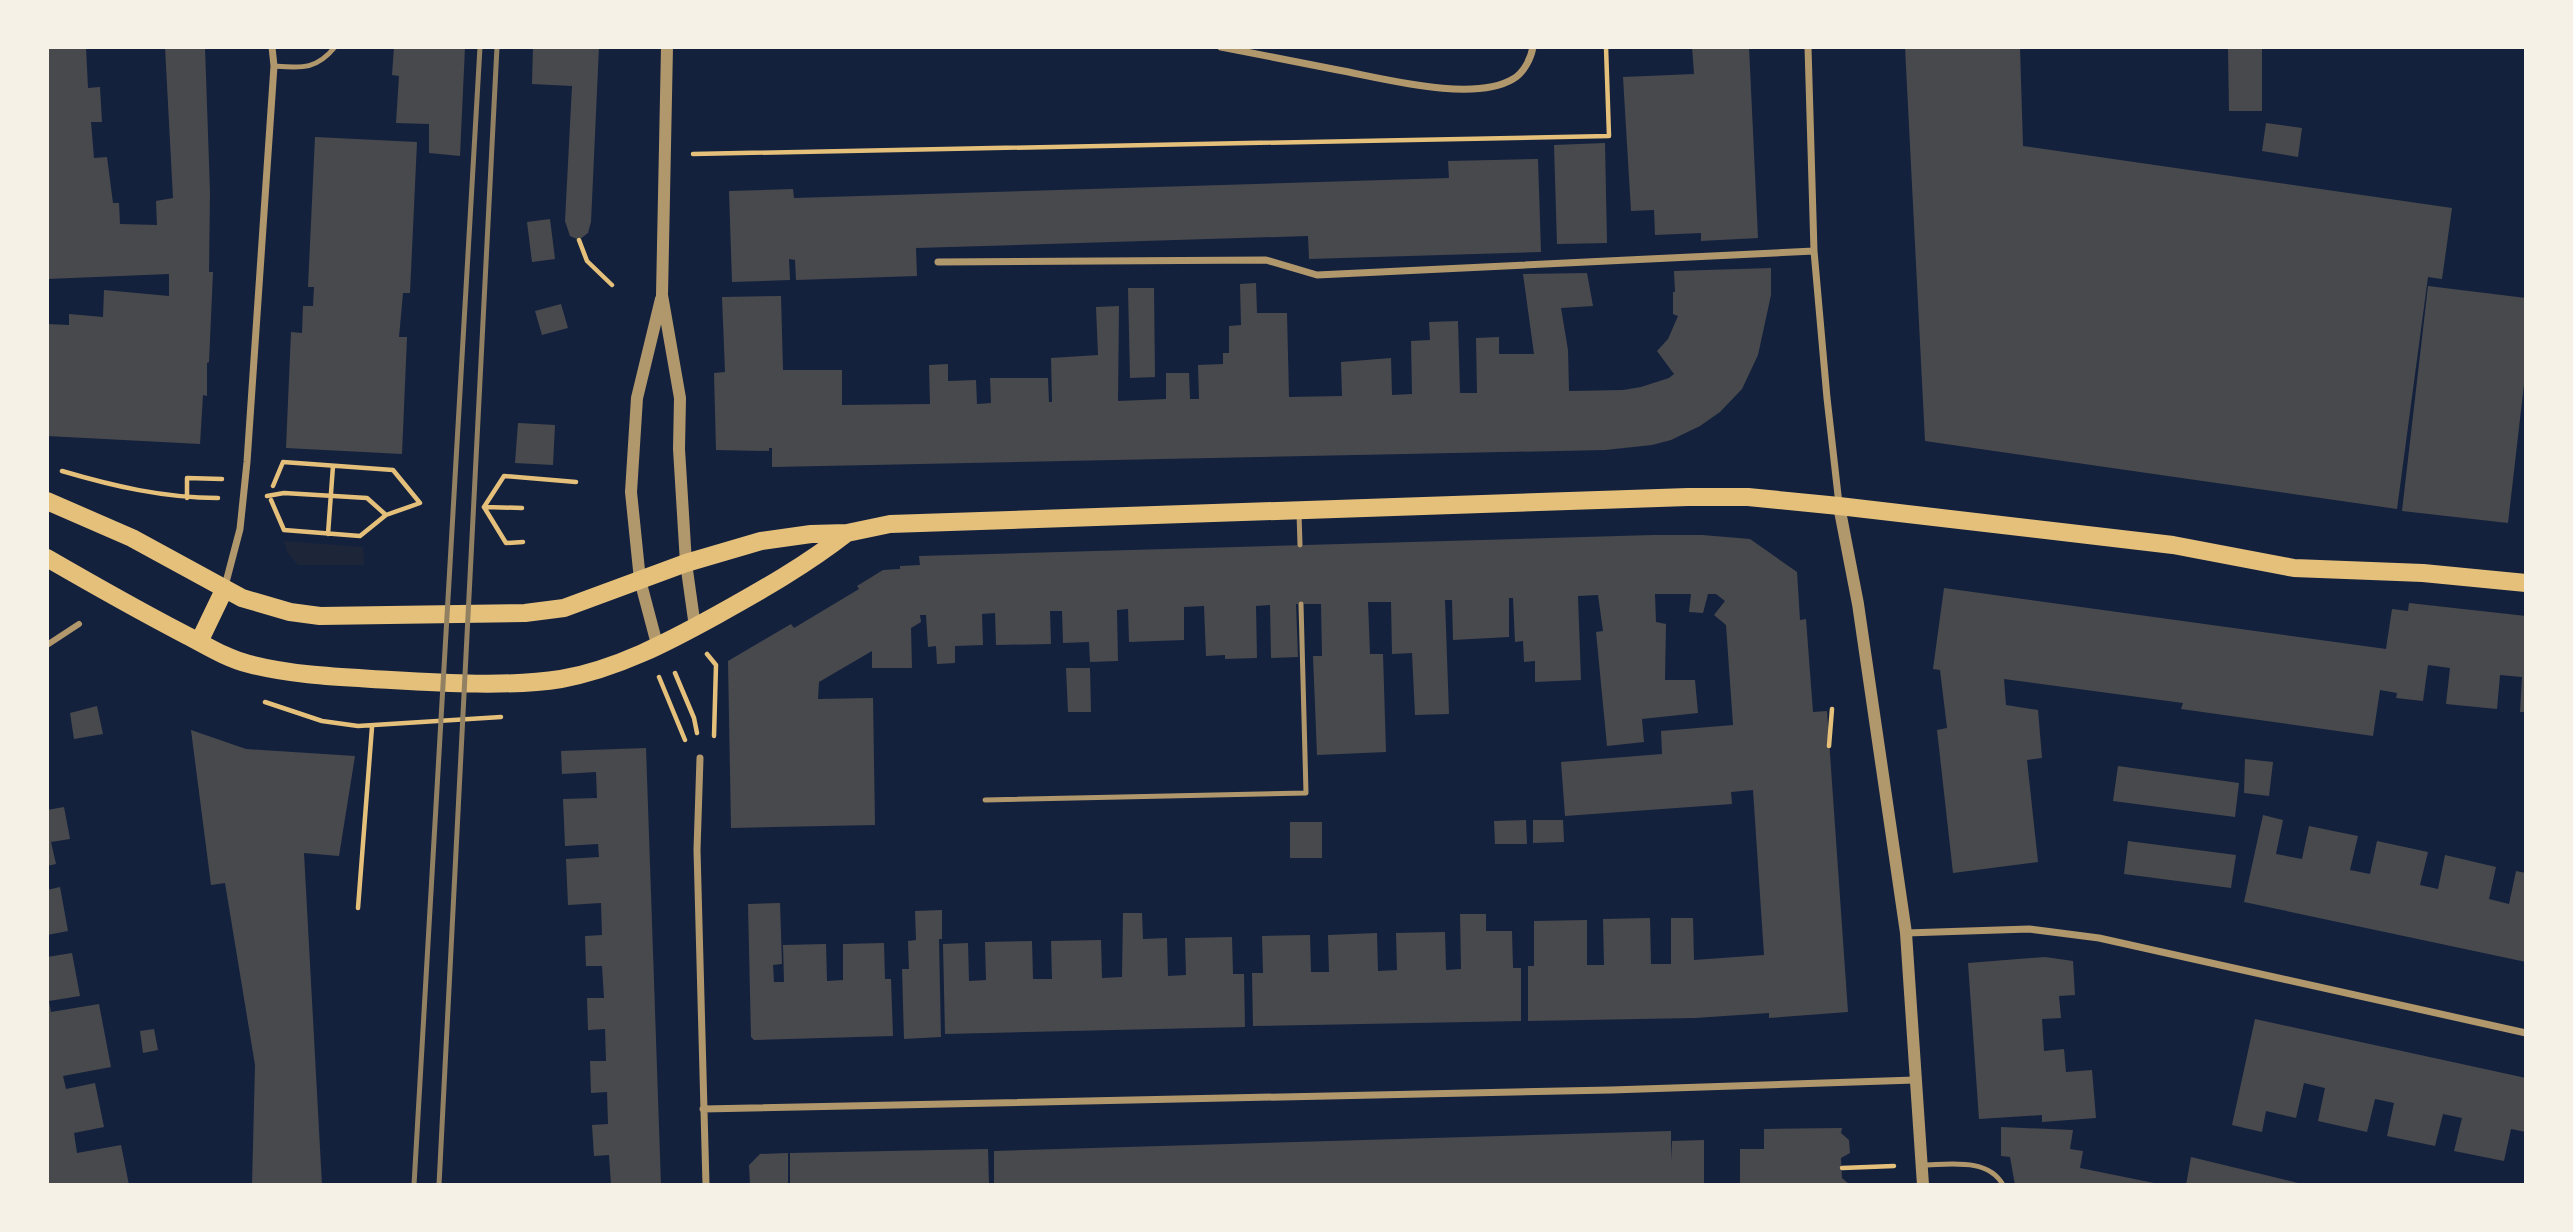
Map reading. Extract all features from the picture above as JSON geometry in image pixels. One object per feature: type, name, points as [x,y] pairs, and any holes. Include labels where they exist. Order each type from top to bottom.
[{"type":"main road","points":[[47,501],[132,538],[224,590],[290,612],[320,616],[525,613],[564,608],[686,563],[761,541],[811,534],[847,533],[890,524],[1688,497],[1759,498],[2173,545],[2294,568],[2423,573],[2526,583]]},
{"type":"main road","points":[[47,558],[117,599],[248,664],[288,672],[360,678],[530,682],[597,671],[658,648],[783,578],[847,533]]},
{"type":"main road","points":[[200,642],[224,590]]},
{"type":"street","points":[[224,590],[233,565],[240,529],[247,462],[274,66],[272,47]]},
{"type":"street","points":[[667,47],[662,295],[680,398],[679,449],[686,563],[695,627]]},
{"type":"street","points":[[1221,47],[1413,85],[1472,89],[1492,87],[1514,79],[1527,62],[1533,47]]},
{"type":"street","points":[[1808,47],[1814,251],[1827,398],[1839,506],[1858,604],[1906,933],[1923,1185]]},
{"type":"street","points":[[938,262],[1266,260],[1317,275],[1814,251]]},
{"type":"street","points":[[658,648],[640,580],[632,513],[637,398],[662,295]]},
{"type":"street","points":[[47,645],[79,624]]},
{"type":"street","points":[[700,758],[697,850],[706,1185]]},
{"type":"street","points":[[1906,933],[2029,929],[2099,938],[2526,1033]]},
{"type":"street","points":[[703,1109],[1915,1080]]},
{"type":"lane","points":[[274,66],[304,68],[324,60],[335,47]]},
{"type":"lane","points":[[1298,512],[1300,545]]},
{"type":"lane","points":[[985,800],[1306,793],[1301,604]]},
{"type":"lane","points":[[1921,1165],[1977,1165],[1992,1170],[2003,1185]]},
{"type":"path","points":[[664,155],[1609,136],[1606,47]]},
{"type":"path","points":[[579,240],[587,261],[612,285]]},
{"type":"path","points":[[275,481],[283,462],[393,470],[420,503],[386,515],[360,536],[284,530],[269,496],[284,493],[367,498],[386,515]]},
{"type":"path","points":[[328,534],[333,466]]},
{"type":"path","points":[[59,470],[93,480],[187,498],[220,498]]},
{"type":"path","points":[[484,507],[504,476],[576,482]]},
{"type":"path","points":[[187,498],[187,478],[232,480]]},
{"type":"path","points":[[484,507],[522,508]]},
{"type":"path","points":[[484,507],[506,543],[523,542]]},
{"type":"path","points":[[674,670],[694,718],[700,758],[714,756],[716,665],[709,657]]},
{"type":"path","points":[[666,691],[687,744]]},
{"type":"path","points":[[1829,746],[1832,709]]},
{"type":"path","points":[[358,726],[509,716]]},
{"type":"path","points":[[358,908],[372,727]]},
{"type":"path","points":[[1842,1168],[1921,1165]]},
{"type":"shaded area","points":[[284,541],[363,547],[364,565],[298,565],[287,552]]},
{"type":"building","points":[[47,47],[86,47],[88,88],[100,87],[102,122],[91,122],[94,158],[107,157],[113,203],[119,203],[120,224],[157,225],[156,201],[173,198],[165,47],[205,47],[210,192],[209,272],[213,272],[207,396],[203,395],[200,444],[47,436],[47,324],[69,325],[69,314],[103,317],[104,290],[169,296],[169,274],[47,279]]},
{"type":"building","points":[[394,47],[465,47],[460,156],[429,153],[429,124],[396,123],[399,76],[392,75]]},
{"type":"building","points":[[533,47],[599,47],[591,222],[588,233],[579,240],[570,236],[565,221],[572,86],[532,84]]},
{"type":"building","points":[[1692,47],[1749,47],[1758,238],[1701,241],[1701,233],[1655,235],[1654,210],[1631,211],[1623,77],[1694,74]]},
{"type":"building","points":[[1905,47],[2020,47],[2023,146],[2452,208],[2442,279],[2428,277],[2397,509],[1925,441]]},
{"type":"building","points":[[2228,48],[2262,48],[2262,111],[2229,111]]},
{"type":"building","points":[[2266,123],[2302,128],[2298,157],[2262,151]]},
{"type":"building","points":[[315,137],[417,142],[410,293],[403,293],[399,337],[407,337],[402,454],[286,448],[291,332],[302,333],[303,306],[313,306],[314,287],[308,287]]},
{"type":"building","points":[[1605,143],[1607,243],[1557,244],[1554,145]]},
{"type":"building","points":[[1538,159],[1541,252],[1309,259],[1308,236],[916,248],[917,276],[796,280],[795,260],[789,259],[790,280],[732,282],[729,191],[793,189],[794,198],[1449,178],[1448,161]]},
{"type":"building","points":[[550,219],[555,259],[532,262],[527,222]]},
{"type":"building","points":[[1771,268],[1771,295],[1758,355],[1742,389],[1720,412],[1700,426],[1671,440],[1652,445],[1605,450],[772,467],[772,448],[769,448],[769,451],[716,450],[714,373],[725,372],[722,297],[781,296],[783,370],[842,370],[842,405],[930,404],[929,365],[948,364],[948,381],[976,380],[977,404],[991,403],[990,378],[1048,378],[1049,402],[1052,402],[1051,358],[1098,355],[1096,307],[1119,306],[1118,401],[1166,399],[1166,373],[1189,373],[1190,399],[1199,399],[1198,365],[1223,364],[1223,353],[1229,353],[1229,326],[1241,325],[1240,284],[1256,283],[1257,313],[1287,313],[1289,397],[1342,396],[1341,362],[1391,358],[1392,395],[1412,394],[1411,341],[1430,340],[1429,322],[1458,321],[1460,393],[1477,393],[1476,338],[1499,337],[1499,354],[1534,354],[1523,274],[1587,273],[1593,306],[1561,308],[1568,350],[1569,391],[1623,390],[1641,387],[1674,374],[1657,351],[1668,339],[1678,316],[1673,314],[1674,271]]},
{"type":"building","points":[[2428,286],[2526,298],[2526,367],[2508,523],[2402,511]]},
{"type":"building","points":[[1128,288],[1154,288],[1155,377],[1130,378]]},
{"type":"building","points":[[561,304],[568,328],[542,335],[535,311]]},
{"type":"building","points":[[518,423],[555,425],[553,465],[515,463]]},
{"type":"building","points":[[1653,535],[1750,539],[1797,572],[1800,620],[1806,619],[1813,712],[1827,711],[1848,1012],[1769,1018],[1769,1013],[1695,1018],[1528,1021],[1528,966],[1534,966],[1534,921],[1587,920],[1587,965],[1604,965],[1603,919],[1650,918],[1651,964],[1671,964],[1671,918],[1693,918],[1694,960],[1764,955],[1753,790],[1731,792],[1732,804],[1565,816],[1561,762],[1662,754],[1661,731],[1733,725],[1726,625],[1714,615],[1725,601],[1716,594],[1708,594],[1703,613],[1689,612],[1691,594],[1655,594],[1656,622],[1666,624],[1665,680],[1695,680],[1698,713],[1642,719],[1644,742],[1607,746],[1596,632],[1603,631],[1598,595],[1578,596],[1581,680],[1535,682],[1535,661],[1524,662],[1523,641],[1515,642],[1513,598],[1509,598],[1509,637],[1453,640],[1452,600],[1445,600],[1449,714],[1415,715],[1412,653],[1392,654],[1391,602],[1368,602],[1370,654],[1383,654],[1386,752],[1317,755],[1313,656],[1322,656],[1321,604],[1296,604],[1298,657],[1271,658],[1270,605],[1256,606],[1257,658],[1225,659],[1225,655],[1206,656],[1204,606],[1184,607],[1184,640],[1129,642],[1128,609],[1117,610],[1118,661],[1090,662],[1089,642],[1063,643],[1062,611],[1050,611],[1051,644],[996,645],[995,613],[982,614],[983,645],[955,646],[955,663],[937,664],[936,646],[928,647],[926,615],[920,615],[921,622],[911,628],[912,668],[872,668],[872,651],[819,682],[818,699],[873,698],[875,825],[731,828],[728,661],[791,624],[794,628],[859,589],[857,586],[883,570],[920,565],[919,556]]},
{"type":"building","points":[[1944,588],[2386,649],[2392,609],[2408,611],[2409,603],[2526,616],[2526,712],[2520,712],[2522,677],[2500,675],[2497,709],[2446,704],[2450,668],[2428,665],[2423,701],[2396,698],[2397,693],[2380,690],[2373,736],[2181,709],[2183,703],[2004,679],[2006,705],[2038,710],[2042,758],[2027,760],[2038,862],[1953,873],[1937,730],[1947,728],[1940,670],[1933,669]]},
{"type":"building","points":[[1066,668],[1090,668],[1091,712],[1068,712]]},
{"type":"building","points":[[97,706],[103,734],[74,739],[70,713]]},
{"type":"building","points":[[191,730],[246,749],[355,756],[339,856],[304,853],[322,1185],[252,1185],[255,1065],[225,883],[211,885]]},
{"type":"building","points":[[646,748],[661,1185],[611,1185],[609,1155],[594,1156],[592,1125],[608,1124],[607,1092],[591,1093],[590,1061],[606,1061],[605,1029],[588,1030],[587,998],[604,998],[602,966],[586,966],[585,936],[602,935],[601,903],[568,905],[566,859],[599,857],[598,844],[565,846],[563,799],[597,798],[596,772],[562,774],[561,751]]},
{"type":"building","points":[[2245,759],[2273,762],[2269,796],[2244,793]]},
{"type":"building","points":[[2118,766],[2239,783],[2235,817],[2113,801]]},
{"type":"building","points":[[64,807],[70,839],[51,842],[56,864],[47,866],[47,810]]},
{"type":"building","points":[[2263,815],[2283,820],[2276,854],[2302,859],[2309,826],[2358,836],[2350,870],[2370,874],[2377,841],[2428,852],[2420,885],[2438,889],[2445,855],[2496,867],[2489,899],[2509,904],[2516,871],[2526,873],[2526,962],[2244,902]]},
{"type":"building","points":[[1526,820],[1527,844],[1495,844],[1494,821]]},
{"type":"building","points":[[1533,820],[1563,820],[1564,842],[1533,843]]},
{"type":"building","points":[[1290,822],[1322,822],[1322,858],[1290,858]]},
{"type":"building","points":[[2128,841],[2236,855],[2231,888],[2124,874]]},
{"type":"building","points":[[60,887],[68,931],[47,935],[47,890]]},
{"type":"building","points":[[780,903],[782,964],[773,965],[774,982],[784,982],[783,945],[826,944],[827,981],[843,980],[843,944],[884,943],[885,979],[891,979],[893,1036],[754,1040],[751,1037],[748,904]]},
{"type":"building","points":[[942,910],[942,939],[939,939],[941,1037],[904,1039],[902,969],[909,969],[908,941],[916,940],[915,911]]},
{"type":"building","points":[[1123,913],[1142,913],[1143,939],[1167,938],[1168,976],[1186,975],[1185,938],[1232,937],[1233,974],[1244,974],[1245,1027],[945,1034],[943,944],[968,943],[969,981],[986,980],[985,942],[1032,941],[1033,979],[1052,979],[1051,941],[1101,940],[1102,978],[1122,977]]},
{"type":"building","points":[[1460,914],[1486,914],[1486,931],[1512,931],[1513,968],[1521,968],[1521,1021],[1253,1026],[1252,973],[1263,973],[1262,936],[1310,935],[1311,972],[1329,972],[1328,935],[1377,933],[1378,971],[1397,970],[1396,933],[1445,932],[1446,970],[1461,969]]},
{"type":"building","points":[[72,953],[80,996],[49,1001],[51,1012],[99,1004],[111,1067],[63,1076],[66,1089],[95,1083],[104,1127],[74,1133],[77,1153],[121,1145],[129,1185],[47,1185],[47,957]]},
{"type":"building","points":[[2045,957],[2073,961],[2075,995],[2059,996],[2061,1018],[2042,1019],[2044,1051],[2064,1049],[2066,1072],[2092,1070],[2096,1118],[2042,1122],[2042,1115],[1979,1119],[1968,963]]},
{"type":"building","points":[[2255,1019],[2526,1078],[2526,1132],[2511,1129],[2504,1161],[2454,1151],[2462,1118],[2443,1114],[2435,1146],[2387,1136],[2394,1103],[2375,1099],[2367,1132],[2318,1121],[2325,1088],[2304,1083],[2296,1118],[2266,1111],[2262,1132],[2232,1125]]},
{"type":"building","points":[[154,1029],[158,1050],[143,1053],[140,1031]]},
{"type":"building","points":[[2001,1127],[2073,1130],[2070,1149],[2083,1151],[2080,1168],[2164,1185],[2015,1185],[2010,1157],[2001,1156]]},
{"type":"building","points":[[1842,1128],[1841,1133],[1849,1140],[1850,1153],[1841,1158],[1842,1178],[1850,1185],[1740,1185],[1740,1149],[1764,1149],[1764,1129]]},
{"type":"building","points":[[1671,1131],[1671,1162],[1672,1141],[1704,1140],[1704,1185],[994,1185],[994,1151]]},
{"type":"building","points":[[988,1149],[989,1185],[790,1185],[790,1153]]},
{"type":"building","points":[[788,1153],[788,1185],[750,1185],[749,1165],[760,1154]]},
{"type":"building","points":[[2191,1157],[2302,1184],[2302,1185],[2186,1185]]},
{"type":"railway","points":[[414,1185],[480,47]]},
{"type":"railway","points":[[439,1185],[497,47]]}]
